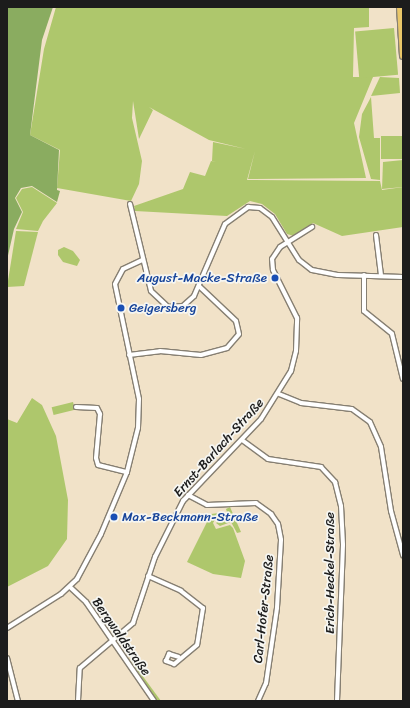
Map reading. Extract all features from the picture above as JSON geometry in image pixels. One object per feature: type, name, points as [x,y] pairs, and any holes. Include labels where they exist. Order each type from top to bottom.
[{"type":"main road","points":[[400,7],[403,56]]},
{"type":"street","points":[[130,204],[142,260],[151,291],[168,306],[183,306],[199,286],[225,224],[238,210],[248,207],[264,210],[276,222],[287,243],[299,260],[312,270],[338,276],[403,276]]},
{"type":"street","points":[[287,243],[312,227]]},
{"type":"street","points":[[376,236],[381,275]]},
{"type":"street","name":"Ernst-Barlach-Straße","points":[[78,701],[80,668],[113,642],[136,618],[148,576],[165,533],[188,495],[242,440],[279,394],[294,362],[297,342],[296,315],[272,265],[276,250],[287,243]]},
{"type":"street","points":[[7,628],[70,587],[101,534],[127,472],[139,418],[130,355],[115,284],[123,269],[142,260]]},
{"type":"street","points":[[364,275],[364,312],[392,334],[403,378]]},
{"type":"street","points":[[394,276],[403,281]]},
{"type":"street","points":[[130,355],[160,351],[201,354],[227,348],[239,334],[236,321],[199,286]]},
{"type":"street","points":[[279,394],[301,404],[352,409],[370,422],[381,447],[391,511],[403,555]]},
{"type":"street","points":[[76,407],[97,408],[100,414],[96,458],[98,465],[127,472]]},
{"type":"street","name":"Erich-Heckel-Straße","points":[[242,440],[268,459],[321,467],[334,482],[341,506],[343,545],[337,701]]},
{"type":"street","name":"Carl-Hofer-Straße","points":[[188,495],[207,505],[256,504],[271,514],[278,524],[281,540],[277,608],[266,683],[258,701]]},
{"type":"street","points":[[148,576],[191,596],[203,608],[199,642],[179,657]]},
{"type":"street","name":"Bergwaldstraße","points":[[70,587],[86,602],[154,701]]},
{"type":"street","points":[[7,658],[18,701]]},
{"type":"green space","points":[[7,7],[53,7],[42,40],[30,135],[59,150],[57,190],[60,191],[57,202],[32,186],[21,188],[15,198],[22,212],[14,229],[7,260]]},
{"type":"green space","points":[[56,7],[369,7],[369,27],[354,28],[353,77],[373,77],[354,123],[366,178],[248,179],[255,151],[247,180],[380,181],[382,190],[403,187],[403,227],[342,236],[313,223],[294,236],[287,234],[275,214],[262,204],[250,201],[227,216],[135,211],[134,206],[183,189],[190,172],[205,176],[211,161],[216,162],[212,161],[213,142],[246,149],[209,140],[149,107],[153,110],[139,139],[133,101],[132,118],[142,161],[139,184],[131,201],[57,188],[60,150],[30,135],[44,49]]},
{"type":"green space","points":[[394,28],[398,75],[359,78],[355,31]]},
{"type":"green space","points":[[380,77],[399,78],[400,93],[371,96]]},
{"type":"green space","points":[[371,97],[374,138],[380,138],[380,180],[371,179],[359,137],[362,114]]},
{"type":"green space","points":[[381,136],[403,136],[403,159],[381,159]]},
{"type":"green space","points":[[403,160],[403,187],[382,189],[383,162]]},
{"type":"green space","points":[[32,187],[57,203],[43,221],[38,231],[16,229],[23,212],[16,198],[22,189]]},
{"type":"green space","points":[[16,231],[38,232],[24,286],[7,287]]},
{"type":"green space","points":[[64,247],[73,251],[80,260],[77,266],[63,262],[58,255],[58,250]]},
{"type":"green space","points":[[32,398],[42,405],[56,436],[68,500],[67,539],[48,566],[7,587],[7,419],[17,423]]},
{"type":"green space","points":[[73,402],[75,410],[54,415],[52,407]]},
{"type":"green space","points":[[230,507],[241,532],[237,533],[231,522],[220,526],[216,523],[228,515],[226,509]]},
{"type":"green space","points":[[219,513],[213,523],[216,529],[230,525],[233,528],[245,561],[241,578],[213,574],[187,562],[211,514]]},
{"type":"green space","points":[[128,656],[161,701],[157,701]]},
{"type":"place","name":"August-Macke-Straße","points":[[275,278]]},
{"type":"place","name":"Geigersberg","points":[[121,308]]},
{"type":"place","name":"Max-Beckmann-Straße","points":[[114,517]]}]
